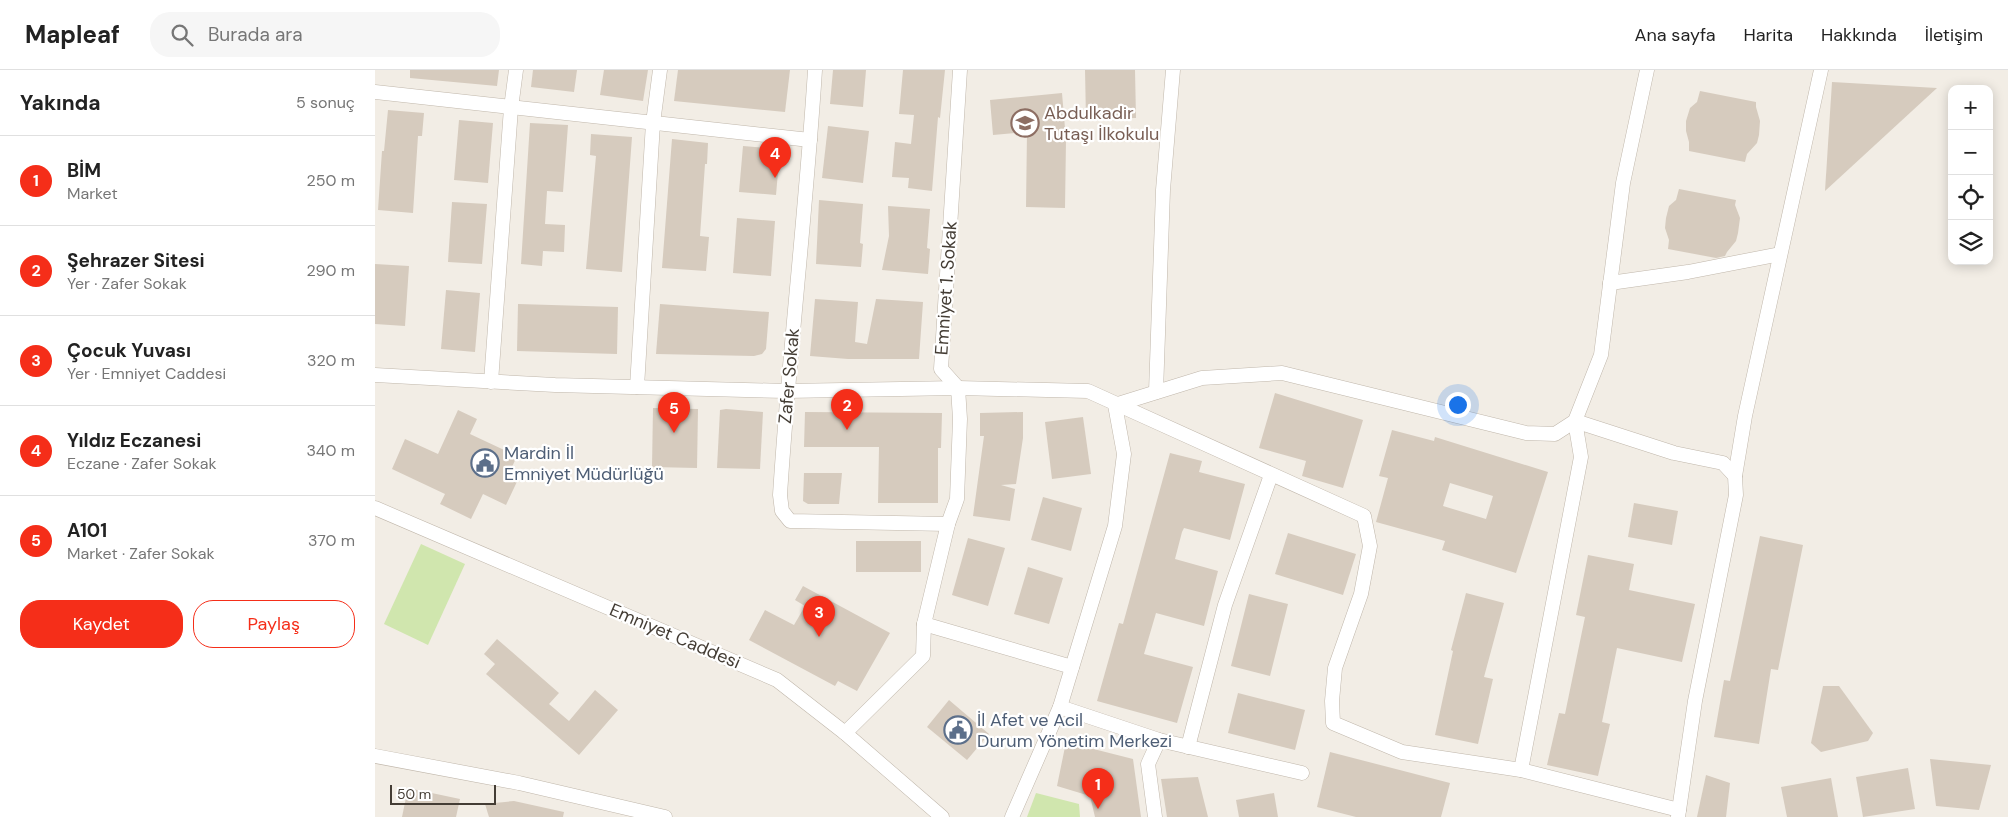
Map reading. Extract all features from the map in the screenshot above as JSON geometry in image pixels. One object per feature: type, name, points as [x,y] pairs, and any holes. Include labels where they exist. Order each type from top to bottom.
[{"type":"street","points":[[491,382],[511,108],[516,70]]},
{"type":"street","points":[[637,387],[653,123],[660,70]]},
{"type":"street","name":"Zafer Sokak","points":[[815,70],[787,391],[780,495],[782,511],[790,521],[948,524]]},
{"type":"street","name":"Emniyet 1. Sokak","points":[[958,388],[941,369],[960,70]]},
{"type":"street","points":[[1156,392],[1163,190],[1173,70]]},
{"type":"street","points":[[1521,770],[1581,457],[1575,421],[1601,354],[1623,183],[1647,70]]},
{"type":"street","points":[[375,375],[491,382],[787,391],[958,388],[1088,391],[1115,405],[1364,516],[1370,546],[1361,594],[1335,668],[1332,700],[1333,723],[1402,752],[1521,770],[1678,813],[1695,701],[1736,495],[1735,476],[1745,416],[1821,70]]},
{"type":"street","points":[[375,92],[810,140]]},
{"type":"street","points":[[1611,283],[1688,272],[1780,254]]},
{"type":"street","points":[[1115,405],[1202,378],[1282,373],[1526,433],[1555,434],[1575,421]]},
{"type":"street","points":[[845,734],[923,656],[924,624],[948,524],[957,499],[960,420],[958,388]]},
{"type":"street","points":[[1012,817],[1060,707],[1115,526],[1125,454],[1115,405]]},
{"type":"street","points":[[1575,421],[1674,453],[1723,463],[1735,476]]},
{"type":"street","points":[[1187,747],[1225,605],[1271,475]]},
{"type":"street","name":"Emniyet Caddesi","points":[[375,508],[777,680],[845,734],[942,817]]},
{"type":"street","points":[[924,624],[1071,667]]},
{"type":"street","points":[[1060,707],[1159,740],[1302,773]]},
{"type":"street","points":[[1155,817],[1148,764],[1159,740]]},
{"type":"street","points":[[375,756],[519,783],[665,817]]},
{"type":"green space","points":[[421,544],[465,564],[428,645],[384,624]]},
{"type":"green space","points":[[1036,793],[1079,804],[1080,817],[1027,817]]},
{"type":"building","points":[[410,70],[499,70],[497,86],[410,78]]},
{"type":"building","points":[[533,70],[577,70],[574,92],[531,87]]},
{"type":"building","points":[[604,70],[648,70],[643,101],[600,95]]},
{"type":"building","points":[[678,70],[790,70],[785,112],[674,101]]},
{"type":"building","points":[[833,70],[866,70],[863,107],[830,104]]},
{"type":"building","points":[[903,70],[945,70],[940,118],[938,117],[932,191],[908,188],[909,178],[892,177],[895,142],[911,144],[914,115],[899,114]]},
{"type":"building","points":[[1085,70],[1135,70],[1136,118],[1086,119]]},
{"type":"building","points":[[1832,82],[1937,88],[1825,191]]},
{"type":"building","points":[[1700,91],[1756,102],[1760,121],[1759,135],[1757,143],[1747,154],[1745,162],[1689,151],[1686,121],[1690,108],[1697,102]]},
{"type":"building","points":[[1062,93],[1066,140],[1065,208],[1026,207],[1027,132],[993,135],[990,100]]},
{"type":"building","points":[[388,110],[424,113],[422,136],[418,136],[413,213],[378,210],[382,151],[384,151]]},
{"type":"building","points":[[459,120],[493,123],[488,183],[454,180]]},
{"type":"building","points":[[530,123],[568,125],[563,192],[547,191],[545,224],[565,225],[564,252],[543,251],[542,266],[521,264]]},
{"type":"building","points":[[828,126],[869,131],[863,183],[822,178]]},
{"type":"building","points":[[591,134],[632,137],[622,272],[586,269],[596,156],[590,155]]},
{"type":"building","points":[[672,139],[708,143],[700,236],[709,237],[706,271],[662,268]]},
{"type":"building","points":[[743,146],[780,149],[776,195],[739,192]]},
{"type":"building","points":[[1679,189],[1736,200],[1735,205],[1740,218],[1738,233],[1736,241],[1725,256],[1716,258],[1668,249],[1669,240],[1665,228],[1666,218],[1669,206],[1676,200]]},
{"type":"building","points":[[819,200],[863,204],[860,243],[863,244],[861,267],[816,264]]},
{"type":"building","points":[[452,202],[487,204],[482,264],[448,262]]},
{"type":"building","points":[[888,206],[930,209],[927,248],[930,249],[928,274],[882,270],[889,236]]},
{"type":"building","points":[[737,218],[775,221],[771,276],[733,273]]},
{"type":"building","points":[[375,264],[409,266],[405,326],[375,324]]},
{"type":"building","points":[[446,290],[480,293],[475,352],[441,349]]},
{"type":"building","points":[[815,299],[858,302],[855,342],[867,344],[876,299],[923,302],[919,359],[848,359],[810,356]]},
{"type":"building","points":[[518,304],[618,307],[617,354],[517,351]]},
{"type":"building","points":[[660,304],[769,312],[766,349],[762,354],[754,356],[656,354]]},
{"type":"building","points":[[1275,393],[1363,420],[1343,488],[1302,476],[1306,461],[1259,448]]},
{"type":"building","points":[[653,408],[698,409],[697,468],[652,467]]},
{"type":"building","name":"Mardin İl Emniyet Müdürlüğü","points":[[458,410],[477,419],[470,434],[517,456],[512,467],[522,471],[506,505],[483,494],[471,519],[440,504],[445,494],[392,469],[405,439],[438,454]]},
{"type":"building","points":[[720,410],[763,412],[760,469],[717,468]]},
{"type":"building","points":[[805,412],[942,413],[941,448],[938,448],[938,503],[878,503],[879,447],[804,447]]},
{"type":"building","points":[[1023,412],[1023,438],[1016,484],[1001,485],[1015,489],[1010,521],[973,516],[984,436],[980,436],[980,413]]},
{"type":"building","points":[[1083,417],[1091,474],[1052,479],[1045,422]]},
{"type":"building","points":[[1392,430],[1434,441],[1435,437],[1548,472],[1516,573],[1442,550],[1445,541],[1376,522],[1388,478],[1379,476]],"holes":[[[1450,483],[1493,496],[1486,519],[1443,506]]]},
{"type":"building","points":[[1170,453],[1202,461],[1199,472],[1245,484],[1230,540],[1184,528],[1182,532],[1175,559],[1218,571],[1204,626],[1156,613],[1144,654],[1193,667],[1177,723],[1097,701],[1119,623],[1123,624]]},
{"type":"building","points":[[804,473],[842,473],[839,504],[808,504],[803,501]]},
{"type":"building","points":[[1043,497],[1082,508],[1071,551],[1031,540]]},
{"type":"building","points":[[1634,503],[1678,511],[1672,545],[1628,537]]},
{"type":"building","points":[[1288,533],[1356,554],[1343,595],[1275,574]]},
{"type":"building","points":[[1760,536],[1803,545],[1778,670],[1771,669],[1759,744],[1714,737],[1724,680],[1730,681]]},
{"type":"building","points":[[968,538],[1005,548],[988,606],[952,595]]},
{"type":"building","points":[[856,541],[921,541],[921,572],[856,572]]},
{"type":"building","points":[[1588,555],[1634,564],[1629,590],[1695,604],[1682,662],[1617,648],[1602,722],[1610,724],[1598,776],[1547,765],[1559,713],[1565,714],[1585,617],[1576,615]]},
{"type":"building","points":[[1028,567],[1063,578],[1049,624],[1014,614]]},
{"type":"building","points":[[803,586],[890,633],[857,691],[838,681],[835,686],[749,640],[765,610],[794,625],[805,606],[795,600]]},
{"type":"building","points":[[1466,593],[1504,603],[1484,677],[1493,679],[1478,744],[1435,735],[1453,651],[1451,650]]},
{"type":"building","points":[[1249,594],[1288,604],[1270,676],[1231,666]]},
{"type":"building","points":[[497,639],[559,693],[549,704],[569,721],[595,690],[618,710],[579,755],[486,674],[495,664],[484,654]]},
{"type":"building","points":[[1823,686],[1839,686],[1873,733],[1868,741],[1821,752],[1811,743]]},
{"type":"building","points":[[1238,693],[1305,710],[1295,750],[1228,733]]},
{"type":"building","name":"İl Afet ve Acil Durum Yönetim Merkezi","points":[[949,700],[989,734],[967,760],[927,727]]},
{"type":"building","points":[[1066,742],[1133,759],[1141,817],[1095,817],[1090,796],[1057,786]]},
{"type":"building","points":[[1330,752],[1450,783],[1441,817],[1356,817],[1317,807]]},
{"type":"building","points":[[1930,759],[1991,765],[1979,810],[1936,806]]},
{"type":"building","points":[[1908,768],[1915,809],[1863,817],[1856,777]]},
{"type":"building","points":[[1706,775],[1730,783],[1726,817],[1697,817]]},
{"type":"building","points":[[1198,777],[1208,817],[1167,817],[1161,779]]},
{"type":"building","points":[[1831,778],[1838,817],[1787,817],[1781,787]]},
{"type":"building","points":[[408,788],[460,799],[456,817],[402,817]]},
{"type":"building","points":[[1274,793],[1278,817],[1239,817],[1236,800]]},
{"type":"building","points":[[514,801],[564,812],[563,817],[489,817],[485,804]]},
{"type":"place","name":"Abdulkadir Tutaşı İlkokulu","points":[[1025,123]]},
{"type":"place","name":"Yıldız Eczanesi","points":[[775,178]]},
{"type":"place","name":"Şehrazer Sitesi","points":[[847,430]]},
{"type":"place","name":"A101","points":[[674,433]]},
{"type":"place","name":"Mardin İl Emniyet Müdürlüğü","points":[[485,463]]},
{"type":"place","name":"Çocuk Yuvası","points":[[819,637]]},
{"type":"place","name":"İl Afet ve Acil Durum Yönetim Merkezi","points":[[958,730]]},
{"type":"place","name":"BİM","points":[[1098,809]]}]
